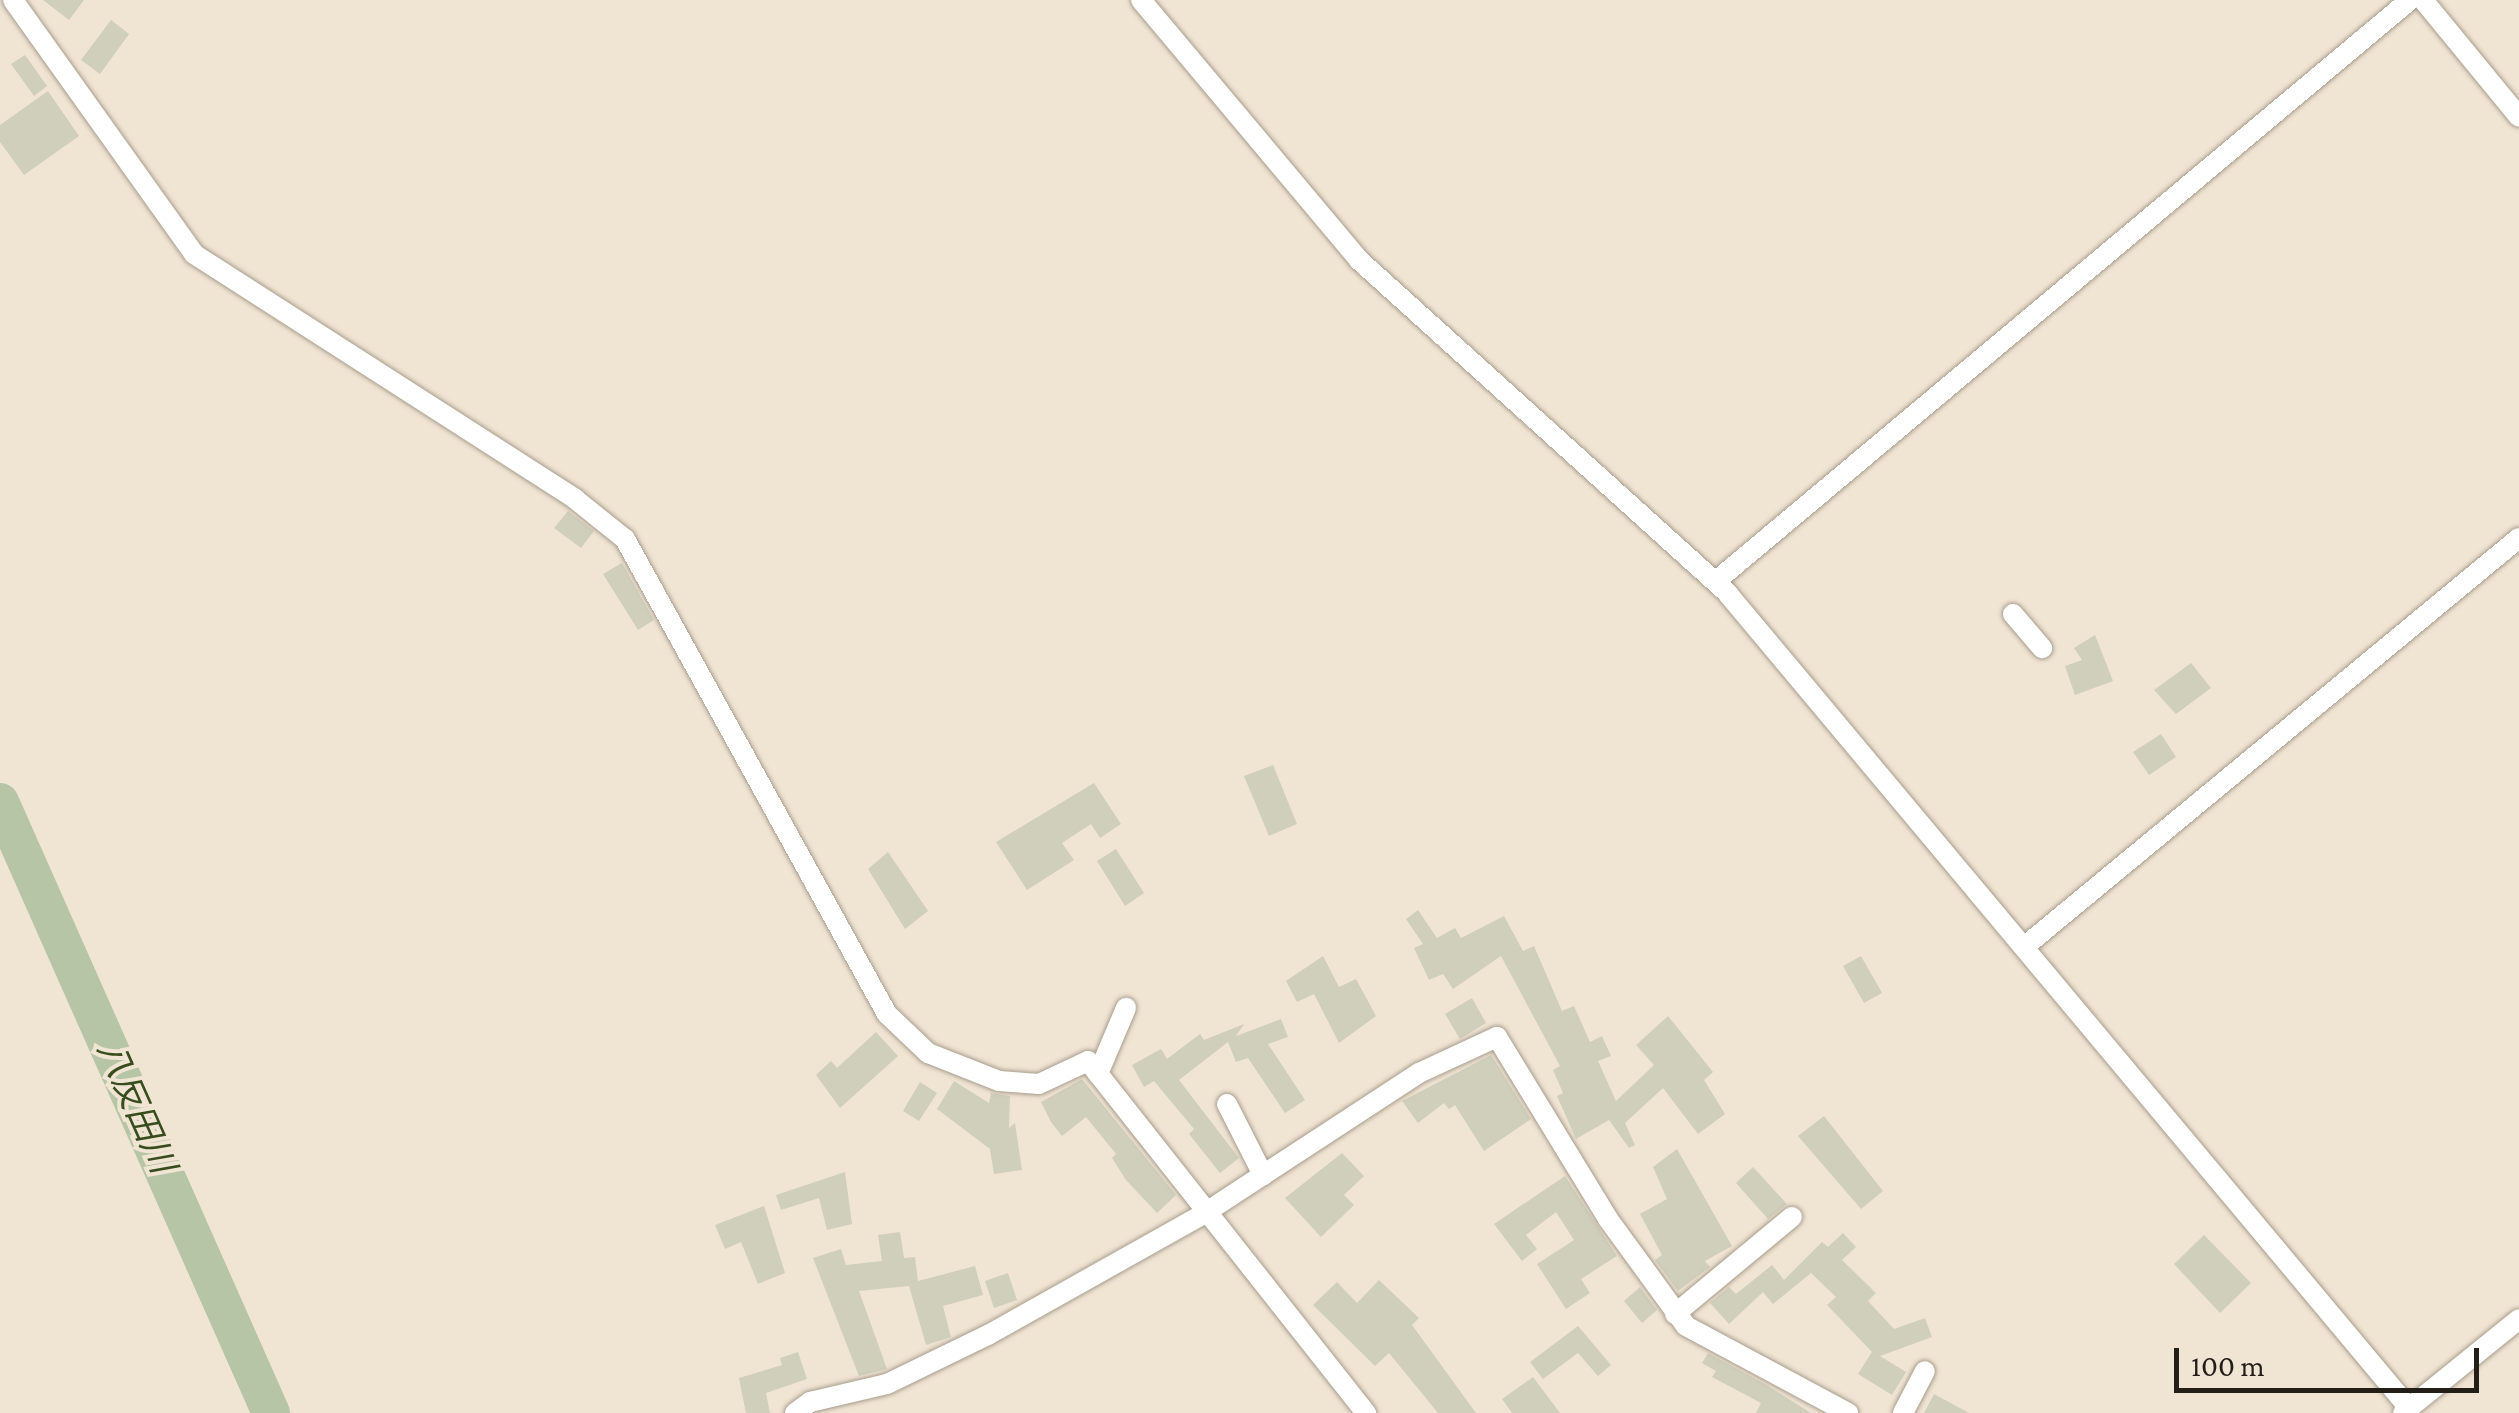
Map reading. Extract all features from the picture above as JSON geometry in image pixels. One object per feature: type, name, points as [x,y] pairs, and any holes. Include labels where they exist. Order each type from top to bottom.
[{"type":"street","points":[[12,0],[194,254],[576,499],[625,539],[778,810],[870,992],[910,1037],[949,1064],[999,1081],[1038,1084],[1088,1061],[1204,1213],[1366,1413]]},
{"type":"street","points":[[1141,0],[1360,260],[1716,581],[2406,1410],[2519,1318]]},
{"type":"street","points":[[1716,581],[2410,0]]},
{"type":"street","points":[[2423,0],[2519,117]]},
{"type":"street","points":[[2024,947],[2519,538]]},
{"type":"street","points":[[2013,614],[2042,648]]},
{"type":"street","points":[[1098,1074],[1126,1008]]},
{"type":"street","points":[[795,1413],[940,1360],[1204,1213],[1418,1074],[1497,1038],[1608,1219],[1686,1326],[1848,1413]]},
{"type":"street","points":[[1227,1104],[1263,1175]]},
{"type":"street","points":[[1675,1314],[1792,1217]]},
{"type":"street","points":[[1903,1413],[1926,1371]]},
{"type":"building","points":[[43,0],[84,0],[69,20]]},
{"type":"building","points":[[111,20],[129,34],[100,74],[81,60]]},
{"type":"building","points":[[25,55],[47,86],[34,96],[11,64]]},
{"type":"building","points":[[48,91],[79,136],[24,175],[0,142],[0,125]]},
{"type":"building","points":[[568,511],[594,531],[581,548],[554,528]]},
{"type":"building","points":[[622,563],[654,620],[638,630],[603,574]]},
{"type":"building","points":[[2095,635],[2113,681],[2075,695],[2065,666],[2082,660],[2074,648]]},
{"type":"building","points":[[2191,663],[2211,688],[2176,714],[2154,690]]},
{"type":"building","points":[[2161,734],[2176,757],[2149,775],[2133,752]]},
{"type":"building","points":[[1273,765],[1297,824],[1269,836],[1244,776]]},
{"type":"building","points":[[1094,783],[1121,824],[1100,838],[1091,824],[1062,843],[1074,860],[1027,890],[996,842]]},
{"type":"building","points":[[1116,849],[1144,893],[1125,906],[1097,861]]},
{"type":"building","points":[[888,852],[928,911],[905,929],[868,869]]},
{"type":"building","points":[[1418,910],[1437,938],[1455,928],[1461,938],[1504,916],[1523,951],[1534,946],[1562,1011],[1574,1006],[1590,1042],[1602,1036],[1611,1056],[1598,1061],[1616,1101],[1654,1065],[1636,1045],[1668,1016],[1713,1072],[1704,1080],[1725,1114],[1698,1134],[1663,1088],[1625,1123],[1635,1145],[1629,1148],[1609,1120],[1576,1139],[1557,1096],[1563,1093],[1553,1070],[1560,1066],[1501,956],[1453,989],[1443,974],[1429,980],[1414,948],[1423,944],[1406,919]]},
{"type":"building","points":[[1323,956],[1339,987],[1356,979],[1376,1016],[1339,1043],[1314,994],[1297,1002],[1286,981]]},
{"type":"building","points":[[1861,956],[1882,993],[1864,1003],[1843,966]]},
{"type":"building","points":[[1472,998],[1486,1023],[1460,1039],[1445,1014]]},
{"type":"building","points":[[1281,1019],[1288,1037],[1268,1044],[1305,1100],[1285,1113],[1248,1058],[1236,1062],[1228,1042],[1179,1080],[1239,1158],[1220,1173],[1189,1134],[1194,1129],[1154,1081],[1144,1087],[1132,1065],[1161,1049],[1167,1059],[1200,1034],[1204,1040],[1244,1024],[1236,1036]]},
{"type":"building","points":[[876,1032],[898,1056],[840,1108],[816,1075],[831,1061],[837,1068]]},
{"type":"building","points":[[1491,1055],[1531,1119],[1484,1151],[1455,1105],[1449,1109],[1444,1103],[1418,1123],[1402,1101]]},
{"type":"building","points":[[1082,1079],[1176,1195],[1157,1213],[1126,1180],[1112,1158],[1116,1154],[1086,1117],[1062,1136],[1051,1122],[1041,1102]]},
{"type":"building","points":[[954,1081],[989,1103],[991,1093],[1010,1096],[1009,1128],[1015,1123],[1022,1170],[994,1174],[990,1149],[937,1109]]},
{"type":"building","points":[[920,1082],[937,1093],[919,1121],[903,1111]]},
{"type":"building","points":[[1824,1116],[1883,1191],[1861,1209],[1798,1136]]},
{"type":"building","points":[[1677,1149],[1732,1246],[1705,1261],[1710,1267],[1678,1291],[1655,1260],[1662,1255],[1640,1214],[1667,1199],[1653,1167]]},
{"type":"building","points":[[1342,1153],[1364,1176],[1344,1195],[1354,1205],[1321,1237],[1285,1198]]},
{"type":"building","points":[[1753,1167],[1787,1204],[1768,1219],[1736,1183]]},
{"type":"building","points":[[845,1172],[852,1224],[827,1230],[819,1198],[781,1210],[776,1195]]},
{"type":"building","points":[[1565,1176],[1617,1256],[1581,1279],[1590,1293],[1566,1309],[1537,1264],[1574,1240],[1556,1212],[1526,1235],[1537,1249],[1522,1261],[1494,1224]]},
{"type":"building","points":[[764,1206],[785,1273],[758,1284],[741,1242],[725,1249],[715,1225]]},
{"type":"building","points":[[900,1232],[904,1258],[915,1257],[918,1281],[975,1266],[983,1295],[943,1306],[951,1337],[926,1345],[909,1286],[859,1291],[887,1369],[859,1376],[813,1258],[841,1249],[846,1265],[882,1261],[878,1235]]},
{"type":"building","points":[[1843,1233],[1856,1247],[1842,1260],[1876,1293],[1868,1301],[1894,1329],[1925,1318],[1932,1337],[1880,1356],[1906,1372],[1892,1395],[1858,1374],[1872,1352],[1827,1305],[1836,1297],[1811,1273],[1773,1304],[1763,1292],[1729,1324],[1710,1303],[1729,1287],[1736,1294],[1772,1265],[1784,1280],[1822,1242],[1828,1247]]},
{"type":"building","points":[[2204,1235],[2251,1283],[2220,1313],[2174,1264]]},
{"type":"building","points":[[1008,1273],[1017,1300],[994,1308],[985,1281]]},
{"type":"building","points":[[1379,1280],[1419,1318],[1412,1325],[1476,1413],[1438,1413],[1389,1353],[1375,1366],[1313,1305],[1337,1282],[1357,1303]]},
{"type":"building","points":[[1640,1287],[1657,1310],[1642,1323],[1624,1301]]},
{"type":"building","points":[[1578,1326],[1611,1365],[1598,1376],[1578,1353],[1543,1379],[1530,1362]]},
{"type":"building","points":[[798,1352],[807,1379],[766,1393],[770,1413],[746,1413],[739,1378],[782,1365],[780,1358]]},
{"type":"building","points":[[1708,1353],[1811,1413],[1756,1413],[1761,1403],[1712,1377],[1716,1371],[1702,1363]]},
{"type":"building","points":[[1533,1377],[1560,1413],[1512,1413],[1502,1399]]},
{"type":"building","points":[[1934,1394],[1969,1413],[1924,1413]]},
{"type":"waterway","name":"八反田川","points":[[0,802],[271,1413]]}]
